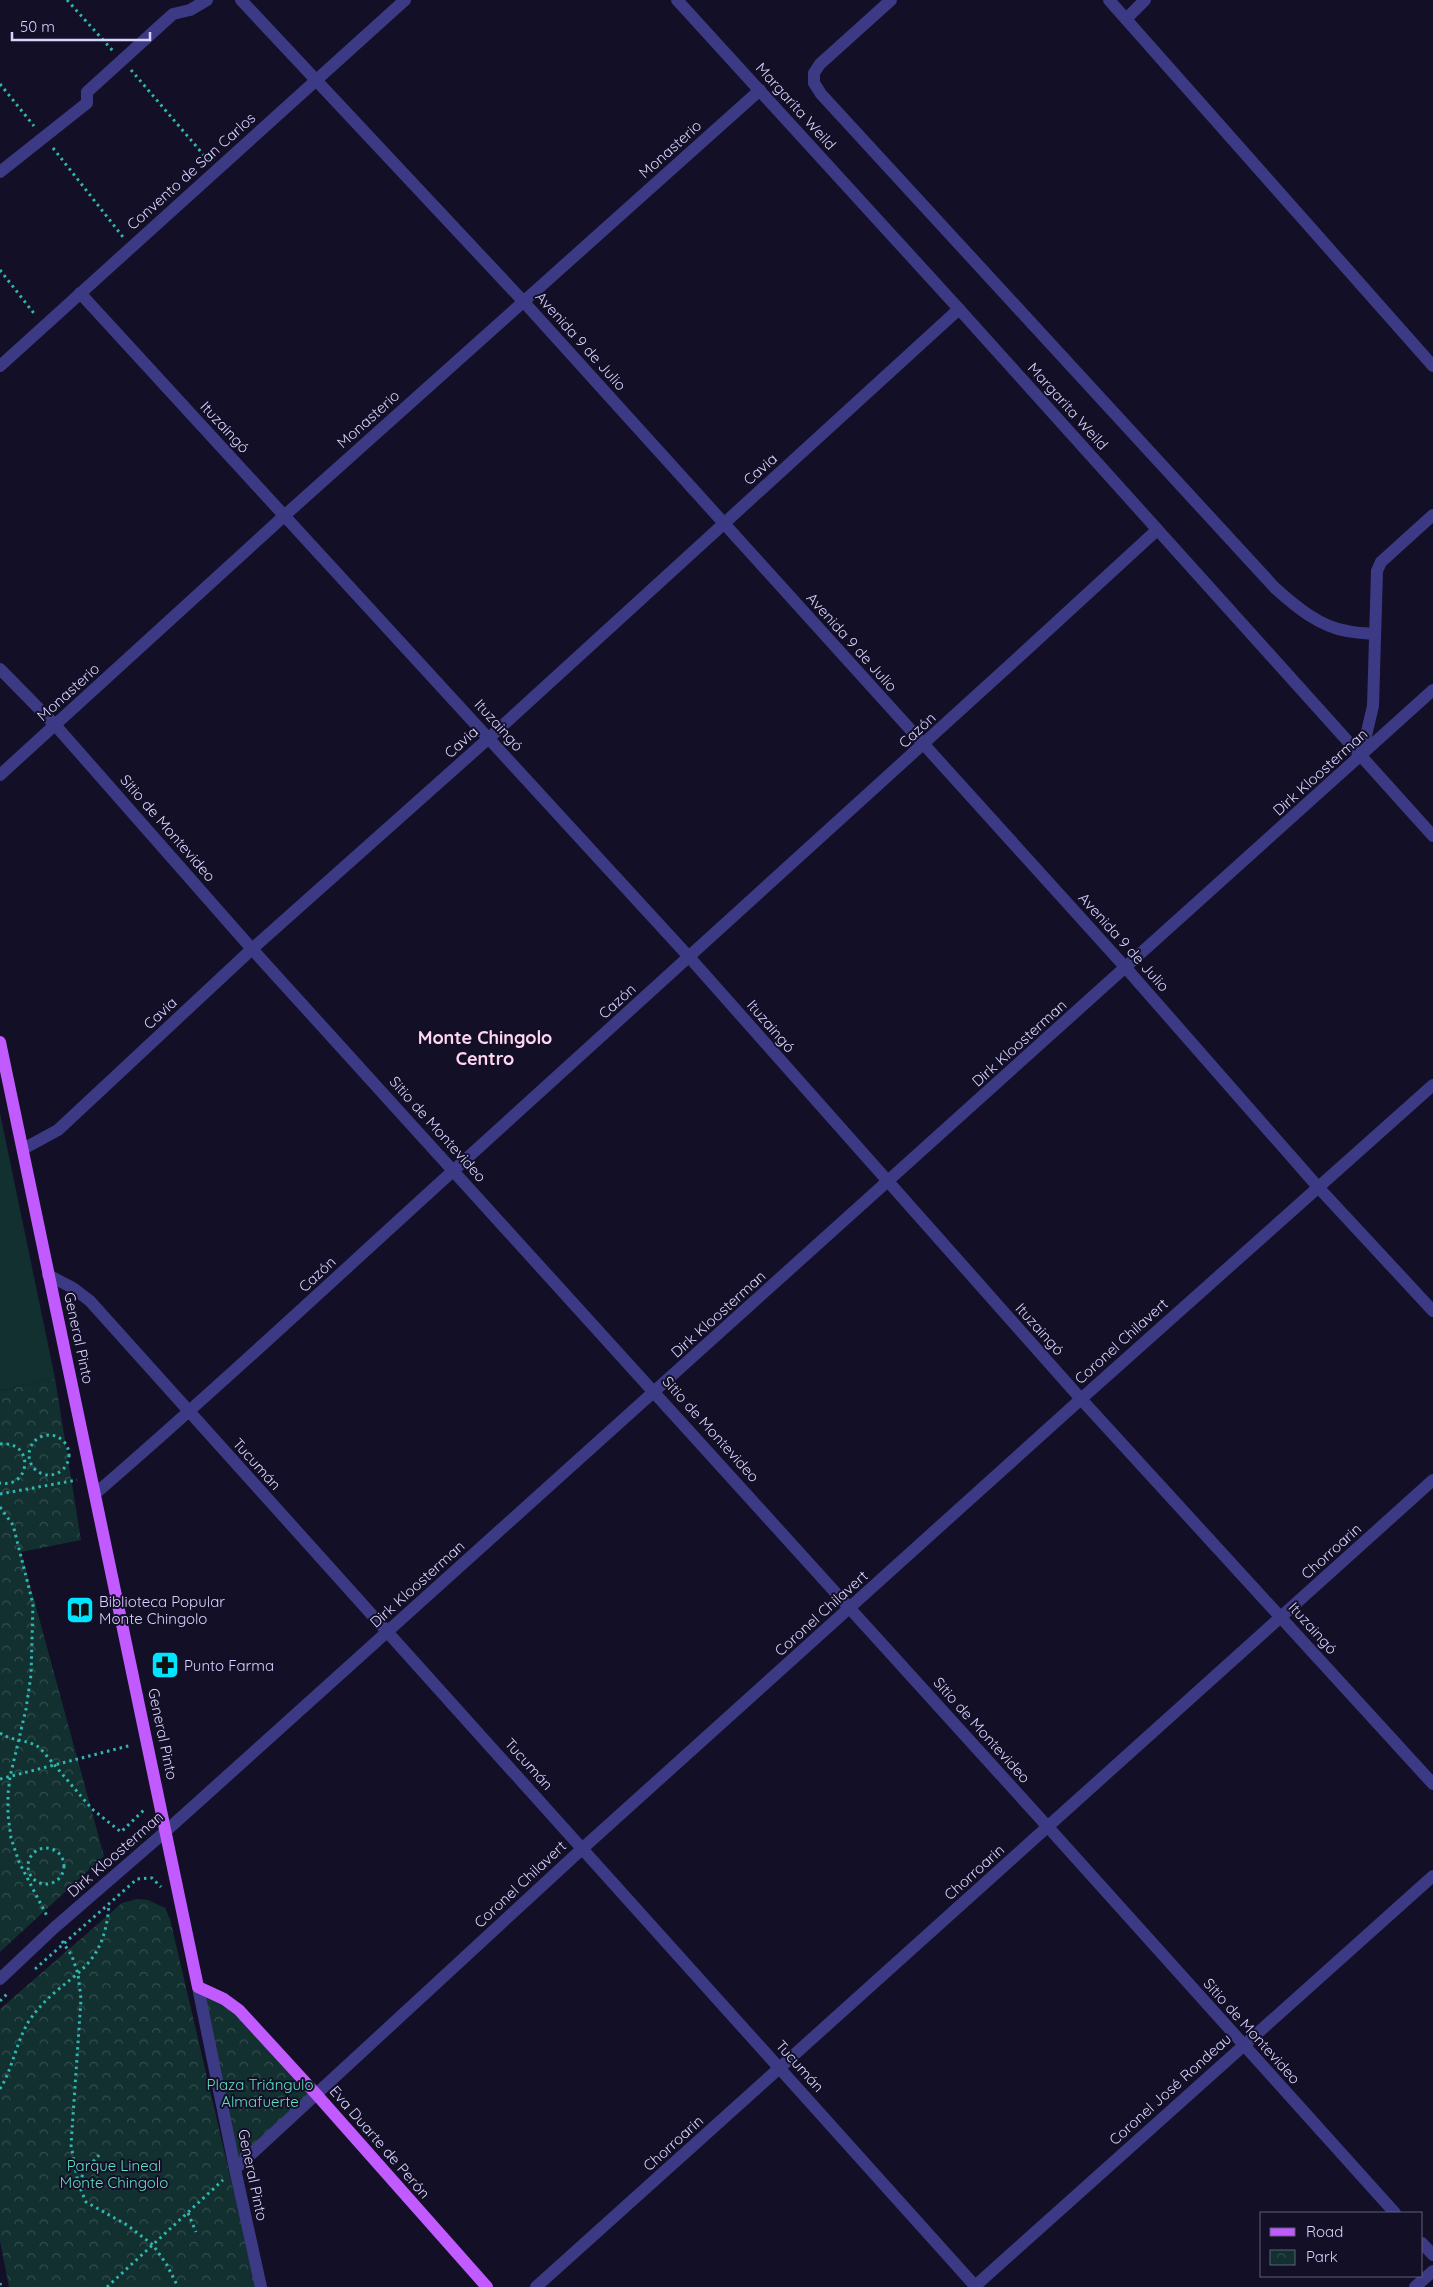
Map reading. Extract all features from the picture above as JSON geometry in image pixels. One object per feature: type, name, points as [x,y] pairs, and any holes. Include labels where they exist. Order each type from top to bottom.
[{"type":"main road","name":"General Pinto","points":[[0,1042],[48,1275],[93,1477],[198,1987]]},
{"type":"main road","name":"Eva Duarte de Perón","points":[[198,1987],[224,1999],[239,2010],[487,2287]]},
{"type":"street","points":[[0,172],[87,103],[87,92],[121,59],[173,14],[190,10],[207,0]]},
{"type":"street","name":"Avenida 9 de Julio","points":[[241,0],[523,301],[816,624],[923,746],[1126,968],[1318,1187],[1433,1310]]},
{"type":"street","name":"Convento de San Carlos","points":[[0,366],[405,0]]},
{"type":"street","name":"Margarita Weild","points":[[677,0],[959,309],[1433,836]]},
{"type":"street","points":[[891,0],[820,64],[814,73],[814,83],[821,94],[1275,588],[1296,607],[1319,620],[1345,631],[1375,634]]},
{"type":"street","points":[[1110,0],[1433,366]]},
{"type":"street","points":[[1126,19],[1145,0]]},
{"type":"street","name":"Monasterio","points":[[0,775],[56,726],[284,516],[760,90]]},
{"type":"street","name":"Ituzaingó","points":[[80,293],[690,958],[1081,1398],[1433,1784]]},
{"type":"street","name":"Cavia","points":[[23,1149],[58,1130],[252,949],[489,738],[959,309]]},
{"type":"street","points":[[1361,757],[1373,706],[1376,571],[1381,562],[1433,515]]},
{"type":"street","name":"Cazón","points":[[96,1493],[189,1413],[454,1170],[923,746],[1157,530]]},
{"type":"street","name":"Sitio de Montevideo","points":[[0,669],[56,726],[252,949],[1048,1826],[1243,2046],[1394,2212]]},
{"type":"street","name":"Dirk Kloosterman","points":[[0,1979],[54,1928],[166,1831],[888,1183],[1433,690]]},
{"type":"street","name":"Coronel Chilavert","points":[[235,2169],[583,1848],[850,1609],[1081,1398],[1433,1085]]},
{"type":"street","name":"Tucumán","points":[[48,1275],[73,1288],[90,1300],[189,1413],[583,1848],[975,2287]]},
{"type":"street","name":"Chorroarin","points":[[536,2287],[1433,1480]]},
{"type":"street","name":"Coronel José Rondeau","points":[[975,2287],[1433,1876]]},
{"type":"street","name":"General Pinto","points":[[198,1987],[261,2287]]},
{"type":"street","points":[[1423,2244],[1433,2255]]},
{"type":"street","points":[[1415,2287],[1433,2271]]},
{"type":"path","points":[[67,0],[217,170]]},
{"type":"path","points":[[0,84],[131,248]]},
{"type":"path","points":[[0,270],[44,326]]},
{"type":"path","points":[[0,1444],[13,1445],[19,1448],[27,1460],[36,1471],[49,1475],[56,1474],[66,1465],[69,1452],[63,1440],[57,1436],[44,1435],[33,1442],[30,1447],[27,1460],[22,1474],[11,1482],[0,1483]]},
{"type":"path","points":[[0,1494],[93,1477]]},
{"type":"path","points":[[11,1482],[13,1492]]},
{"type":"path","points":[[0,1507],[13,1525],[33,1604],[31,1675],[8,1794],[11,1838],[54,1928],[72,1956],[78,1974],[81,1999],[71,2145],[78,2183],[86,2202],[128,2225],[153,2245],[167,2265],[178,2287]]},
{"type":"path","points":[[0,1733],[19,1741],[33,1742],[92,1809],[121,1832],[159,1796]]},
{"type":"path","points":[[0,1778],[148,1742]]},
{"type":"path","points":[[43,1848],[54,1850],[62,1859],[63,1870],[58,1880],[53,1883],[41,1884],[27,1874],[29,1859],[43,1848]]},
{"type":"path","points":[[28,1975],[137,1879],[143,1877],[152,1878],[161,1887],[163,1897]]},
{"type":"path","points":[[0,2089],[6,2078],[17,2045],[34,2014],[78,1974],[100,1946],[105,1935],[109,1904],[104,1884]]},
{"type":"path","points":[[0,2001],[14,1988]]},
{"type":"path","points":[[78,2183],[84,2172],[99,2155]]},
{"type":"path","points":[[106,2287],[226,2177],[228,2186]]},
{"type":"path","points":[[188,2213],[196,2232]]},
{"type":"green space","points":[[0,1113],[55,1378],[0,1391]]},
{"type":"green space","points":[[55,1378],[81,1540],[21,1552],[104,1856],[0,1952],[0,1391]]},
{"type":"green space","name":"Parque Lineal Monte Chingolo","points":[[137,1899],[148,1900],[165,1908],[170,1919],[256,2287],[9,2287],[0,2241],[0,2009],[122,1903]]},
{"type":"green space","name":"Plaza Triángulo Almafuerte","points":[[198,1987],[224,1999],[317,2095],[235,2169]]},
{"type":"place","name":"Biblioteca Popular Monte Chingolo","points":[[80,1610]]},
{"type":"place","name":"Punto Farma","points":[[165,1665]]},
{"type":"district","name":"Monte Chingolo Centro","points":[[485,1047]]}]
